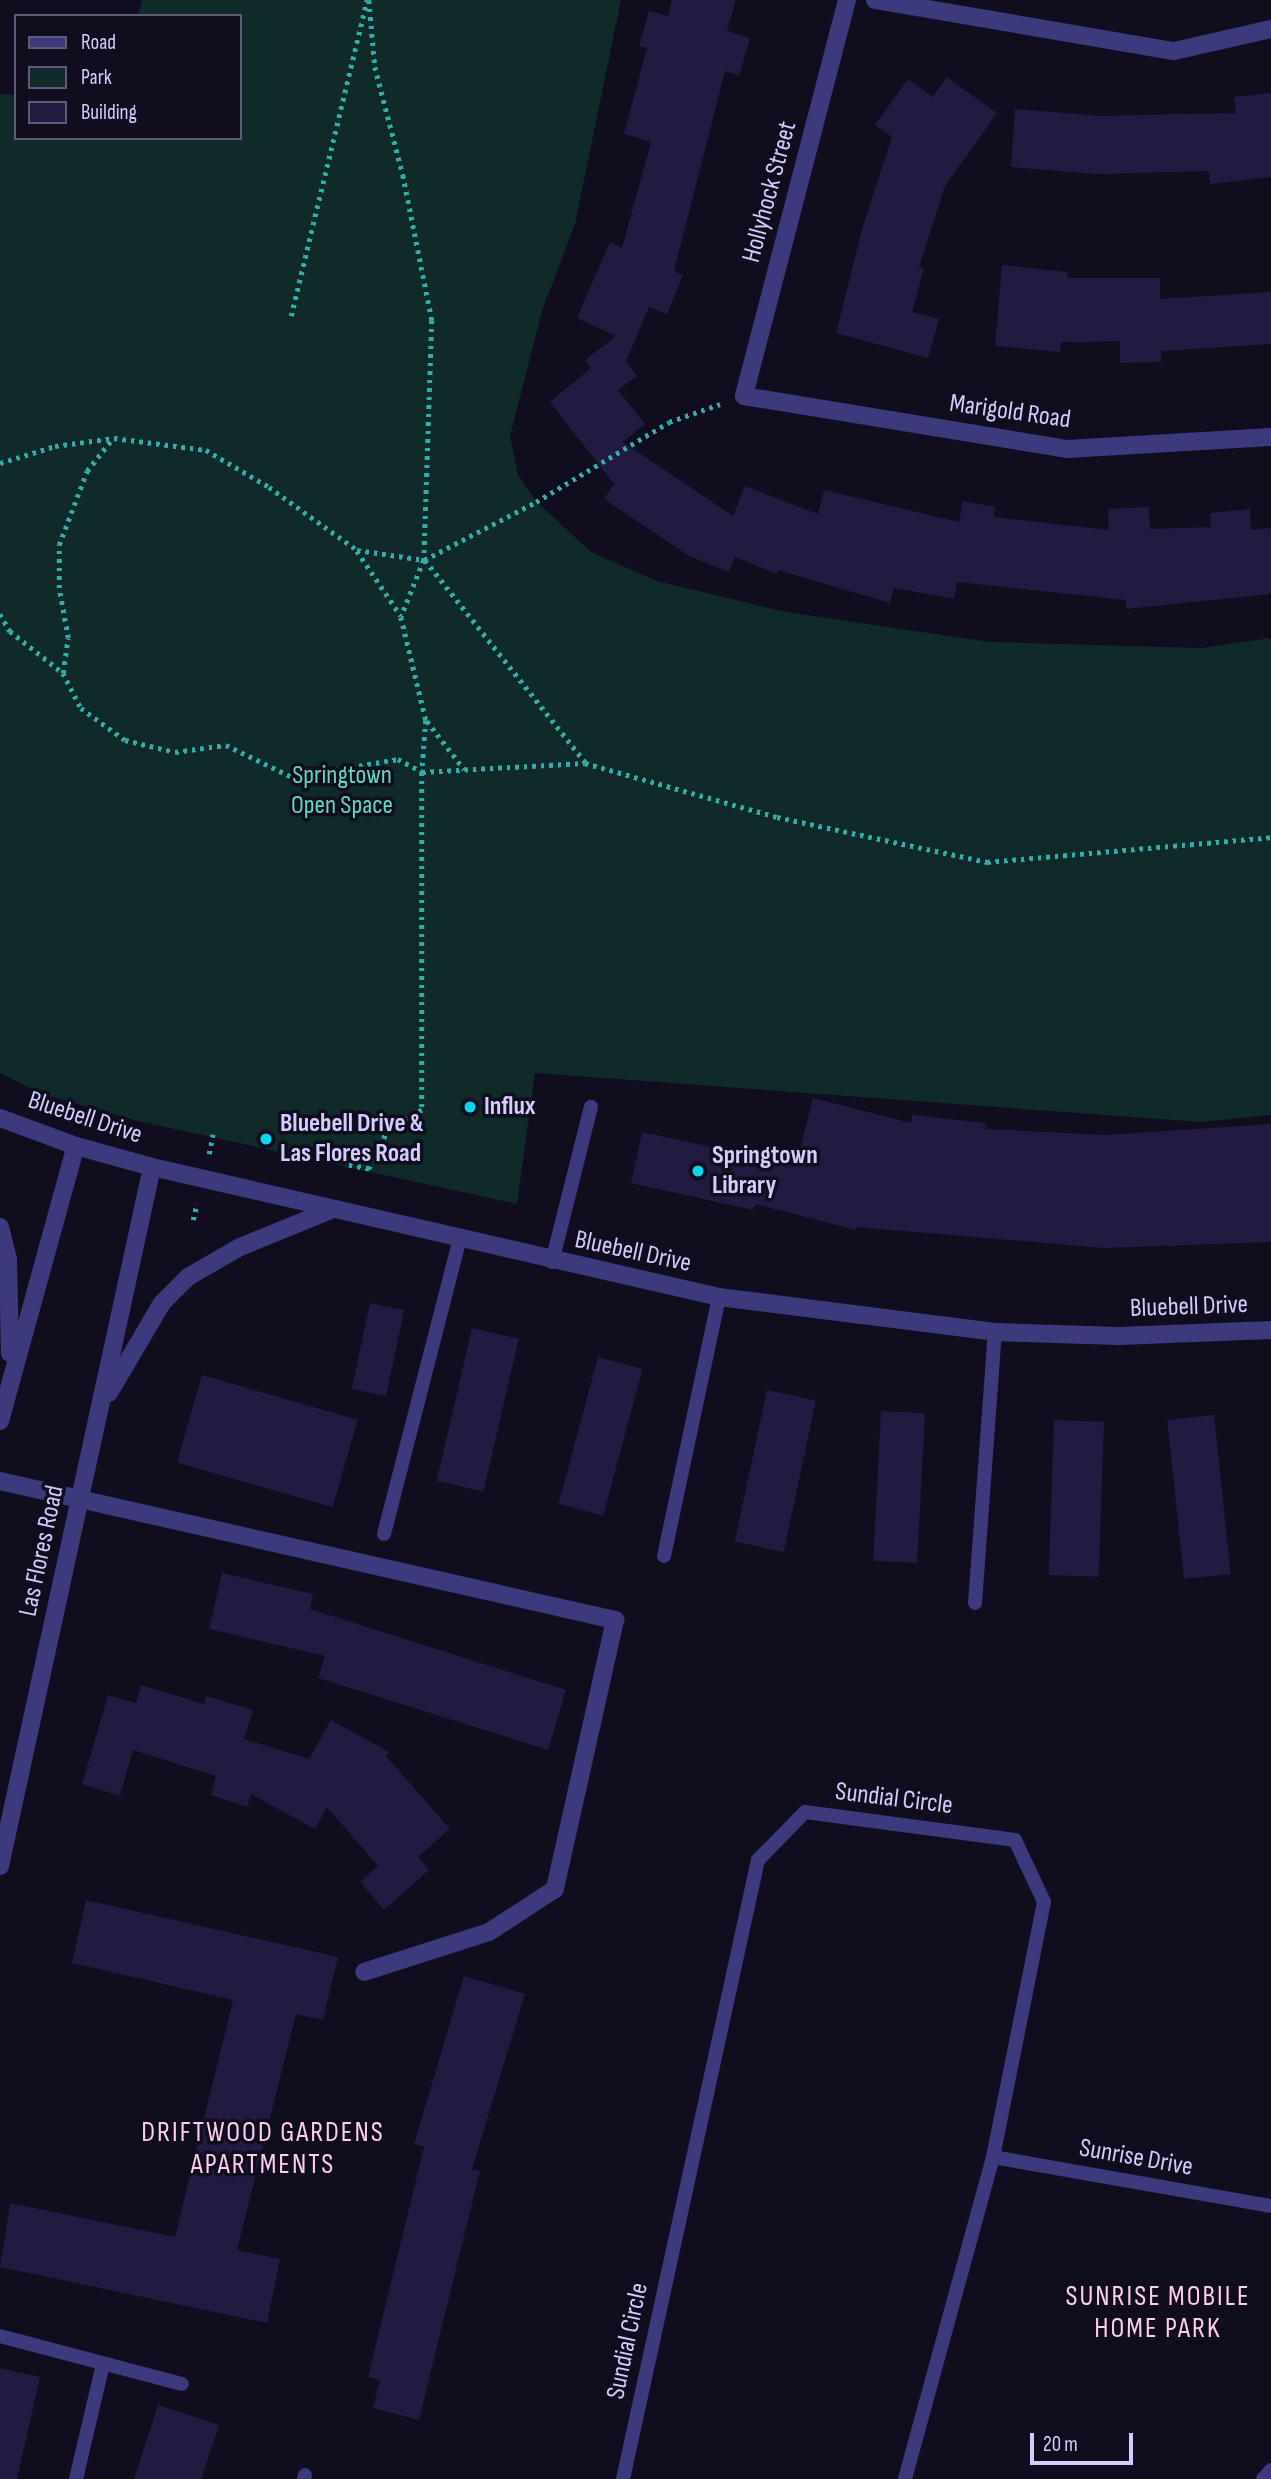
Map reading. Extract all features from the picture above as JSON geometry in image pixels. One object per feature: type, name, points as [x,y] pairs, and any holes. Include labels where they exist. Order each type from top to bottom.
[{"type":"street","name":"Hollyhock Street","points":[[744,396],[847,0]]},
{"type":"street","points":[[875,0],[1174,51],[1271,29]]},
{"type":"street","name":"Marigold Road","points":[[744,396],[1067,449],[1271,437]]},
{"type":"street","name":"Bluebell Drive","points":[[0,1118],[76,1146],[152,1167],[552,1262],[719,1297],[995,1332],[1119,1336],[1271,1330]]},
{"type":"street","points":[[0,1421],[76,1146]]},
{"type":"street","name":"Las Flores Road","points":[[0,1866],[6,1804],[80,1500],[152,1167]]},
{"type":"street","name":"Las Flores Road","points":[[99,1412],[162,1303],[188,1277],[240,1247],[334,1209]]},
{"type":"street","points":[[0,1227],[12,1312],[9,1381]]},
{"type":"street","points":[[0,1481],[615,1620],[555,1889],[489,1933],[364,1972]]},
{"type":"lane","points":[[552,1262],[591,1107]]},
{"type":"lane","points":[[384,1534],[460,1239]]},
{"type":"lane","points":[[664,1556],[719,1297]]},
{"type":"lane","points":[[975,1604],[995,1332]]},
{"type":"lane","name":"Sundial Circle","points":[[623,2479],[758,1860],[804,1812],[1015,1840],[1044,1902],[993,2157],[905,2479]]},
{"type":"lane","name":"Sunrise Drive","points":[[993,2157],[1271,2206]]},
{"type":"lane","points":[[0,2336],[182,2384]]},
{"type":"lane","points":[[76,2479],[103,2364]]},
{"type":"lane","points":[[1263,2479],[1271,2470]]},
{"type":"path","points":[[291,316],[368,0]]},
{"type":"path","points":[[368,0],[375,67],[403,175],[432,320],[424,560],[401,617]]},
{"type":"path","points":[[357,550],[424,560],[536,502],[669,422],[744,396]]},
{"type":"path","points":[[63,673],[68,638],[59,588],[59,545],[87,471],[114,438]]},
{"type":"path","points":[[0,463],[55,446],[114,438],[206,450],[269,487],[357,550],[401,617],[426,720],[422,772],[422,1110],[389,1128],[369,1169],[344,1164]]},
{"type":"path","points":[[424,560],[585,763]]},
{"type":"path","points":[[0,614],[10,631],[63,673],[81,708],[125,740],[174,752],[226,745],[292,777],[398,759],[422,772],[585,763],[777,817],[987,862],[1271,837]]},
{"type":"path","points":[[426,720],[464,769]]},
{"type":"green space","name":"Springtown Open Space","points":[[142,0],[621,0],[575,224],[542,311],[510,436],[518,475],[536,501],[591,552],[657,581],[786,612],[990,642],[1202,648],[1271,638],[1271,1115],[1201,1122],[535,1073],[517,1204],[138,1121],[42,1094],[0,1073],[0,94],[14,95],[14,140],[242,140],[242,14],[138,14]]},
{"type":"building","points":[[672,0],[736,0],[727,31],[750,38],[739,76],[725,71],[674,271],[683,275],[667,314],[649,307],[626,361],[637,376],[618,390],[645,424],[623,442],[733,516],[745,486],[818,514],[824,490],[959,522],[963,501],[995,507],[994,517],[1109,530],[1108,509],[1149,507],[1150,529],[1211,527],[1210,513],[1250,509],[1251,530],[1271,528],[1271,594],[1126,609],[1126,600],[957,582],[954,599],[894,588],[890,603],[778,570],[777,574],[735,557],[729,572],[689,556],[604,499],[614,484],[550,402],[591,368],[585,360],[616,336],[577,318],[610,242],[622,248],[651,142],[624,134],[647,48],[639,46],[649,11],[668,16]]},
{"type":"building","points":[[947,77],[997,113],[945,186],[919,267],[924,268],[912,312],[939,319],[928,358],[836,333],[862,229],[892,137],[875,125],[908,79],[933,97]]},
{"type":"building","points":[[1271,93],[1271,177],[1210,184],[1209,171],[1096,174],[1011,167],[1015,109],[1099,116],[1236,113],[1234,97]]},
{"type":"building","points":[[1002,265],[1068,272],[1067,278],[1160,278],[1160,299],[1271,292],[1271,344],[1161,351],[1161,362],[1120,363],[1120,341],[1061,342],[1060,352],[995,346]]},
{"type":"building","points":[[813,1098],[911,1123],[912,1115],[986,1123],[985,1129],[1105,1135],[1271,1124],[1271,1242],[1104,1248],[857,1227],[856,1230],[755,1204],[753,1210],[631,1183],[642,1132],[796,1165]]},
{"type":"building","points":[[370,1303],[404,1310],[386,1396],[352,1389]]},
{"type":"building","points":[[472,1328],[519,1339],[483,1492],[437,1481]]},
{"type":"building","points":[[598,1357],[642,1369],[603,1516],[559,1504]]},
{"type":"building","points":[[202,1375],[358,1420],[333,1507],[177,1462]]},
{"type":"building","points":[[767,1390],[816,1400],[784,1552],[735,1542]]},
{"type":"building","points":[[881,1411],[925,1413],[917,1563],[873,1561]]},
{"type":"building","points":[[1214,1415],[1231,1574],[1184,1579],[1167,1420]]},
{"type":"building","points":[[1054,1420],[1104,1422],[1099,1577],[1049,1575]]},
{"type":"building","points":[[222,1573],[313,1594],[310,1609],[566,1690],[548,1750],[318,1678],[325,1656],[209,1629]]},
{"type":"building","points":[[141,1685],[204,1704],[206,1696],[253,1710],[244,1739],[309,1759],[331,1720],[389,1752],[386,1756],[450,1829],[418,1857],[429,1870],[384,1910],[360,1882],[378,1866],[327,1807],[315,1829],[251,1794],[247,1807],[211,1795],[216,1776],[133,1750],[120,1796],[82,1784],[108,1695],[136,1703]]},
{"type":"building","points":[[86,1900],[338,1957],[323,2020],[296,2014],[237,2250],[280,2259],[267,2323],[0,2267],[10,2203],[175,2237],[233,2000],[72,1963]]},
{"type":"building","points":[[464,1976],[525,1994],[472,2169],[480,2171],[419,2420],[373,2408],[380,2380],[368,2377],[424,2147],[414,2144]]},
{"type":"building","points":[[0,2368],[40,2377],[17,2479],[0,2479]]},
{"type":"building","points":[[158,2405],[219,2425],[201,2479],[134,2479]]},
{"type":"place","name":"Influx","points":[[470,1107]]},
{"type":"place","name":"Bluebell Drive & Las Flores Road","points":[[266,1139]]},
{"type":"place","name":"Springtown Library","points":[[698,1171]]},
{"type":"district","name":"DRIFTWOOD GARDENS APARTMENTS","points":[[263,2149]]},
{"type":"district","name":"SUNRISE MOBILE HOME PARK","points":[[1158,2313]]}]
